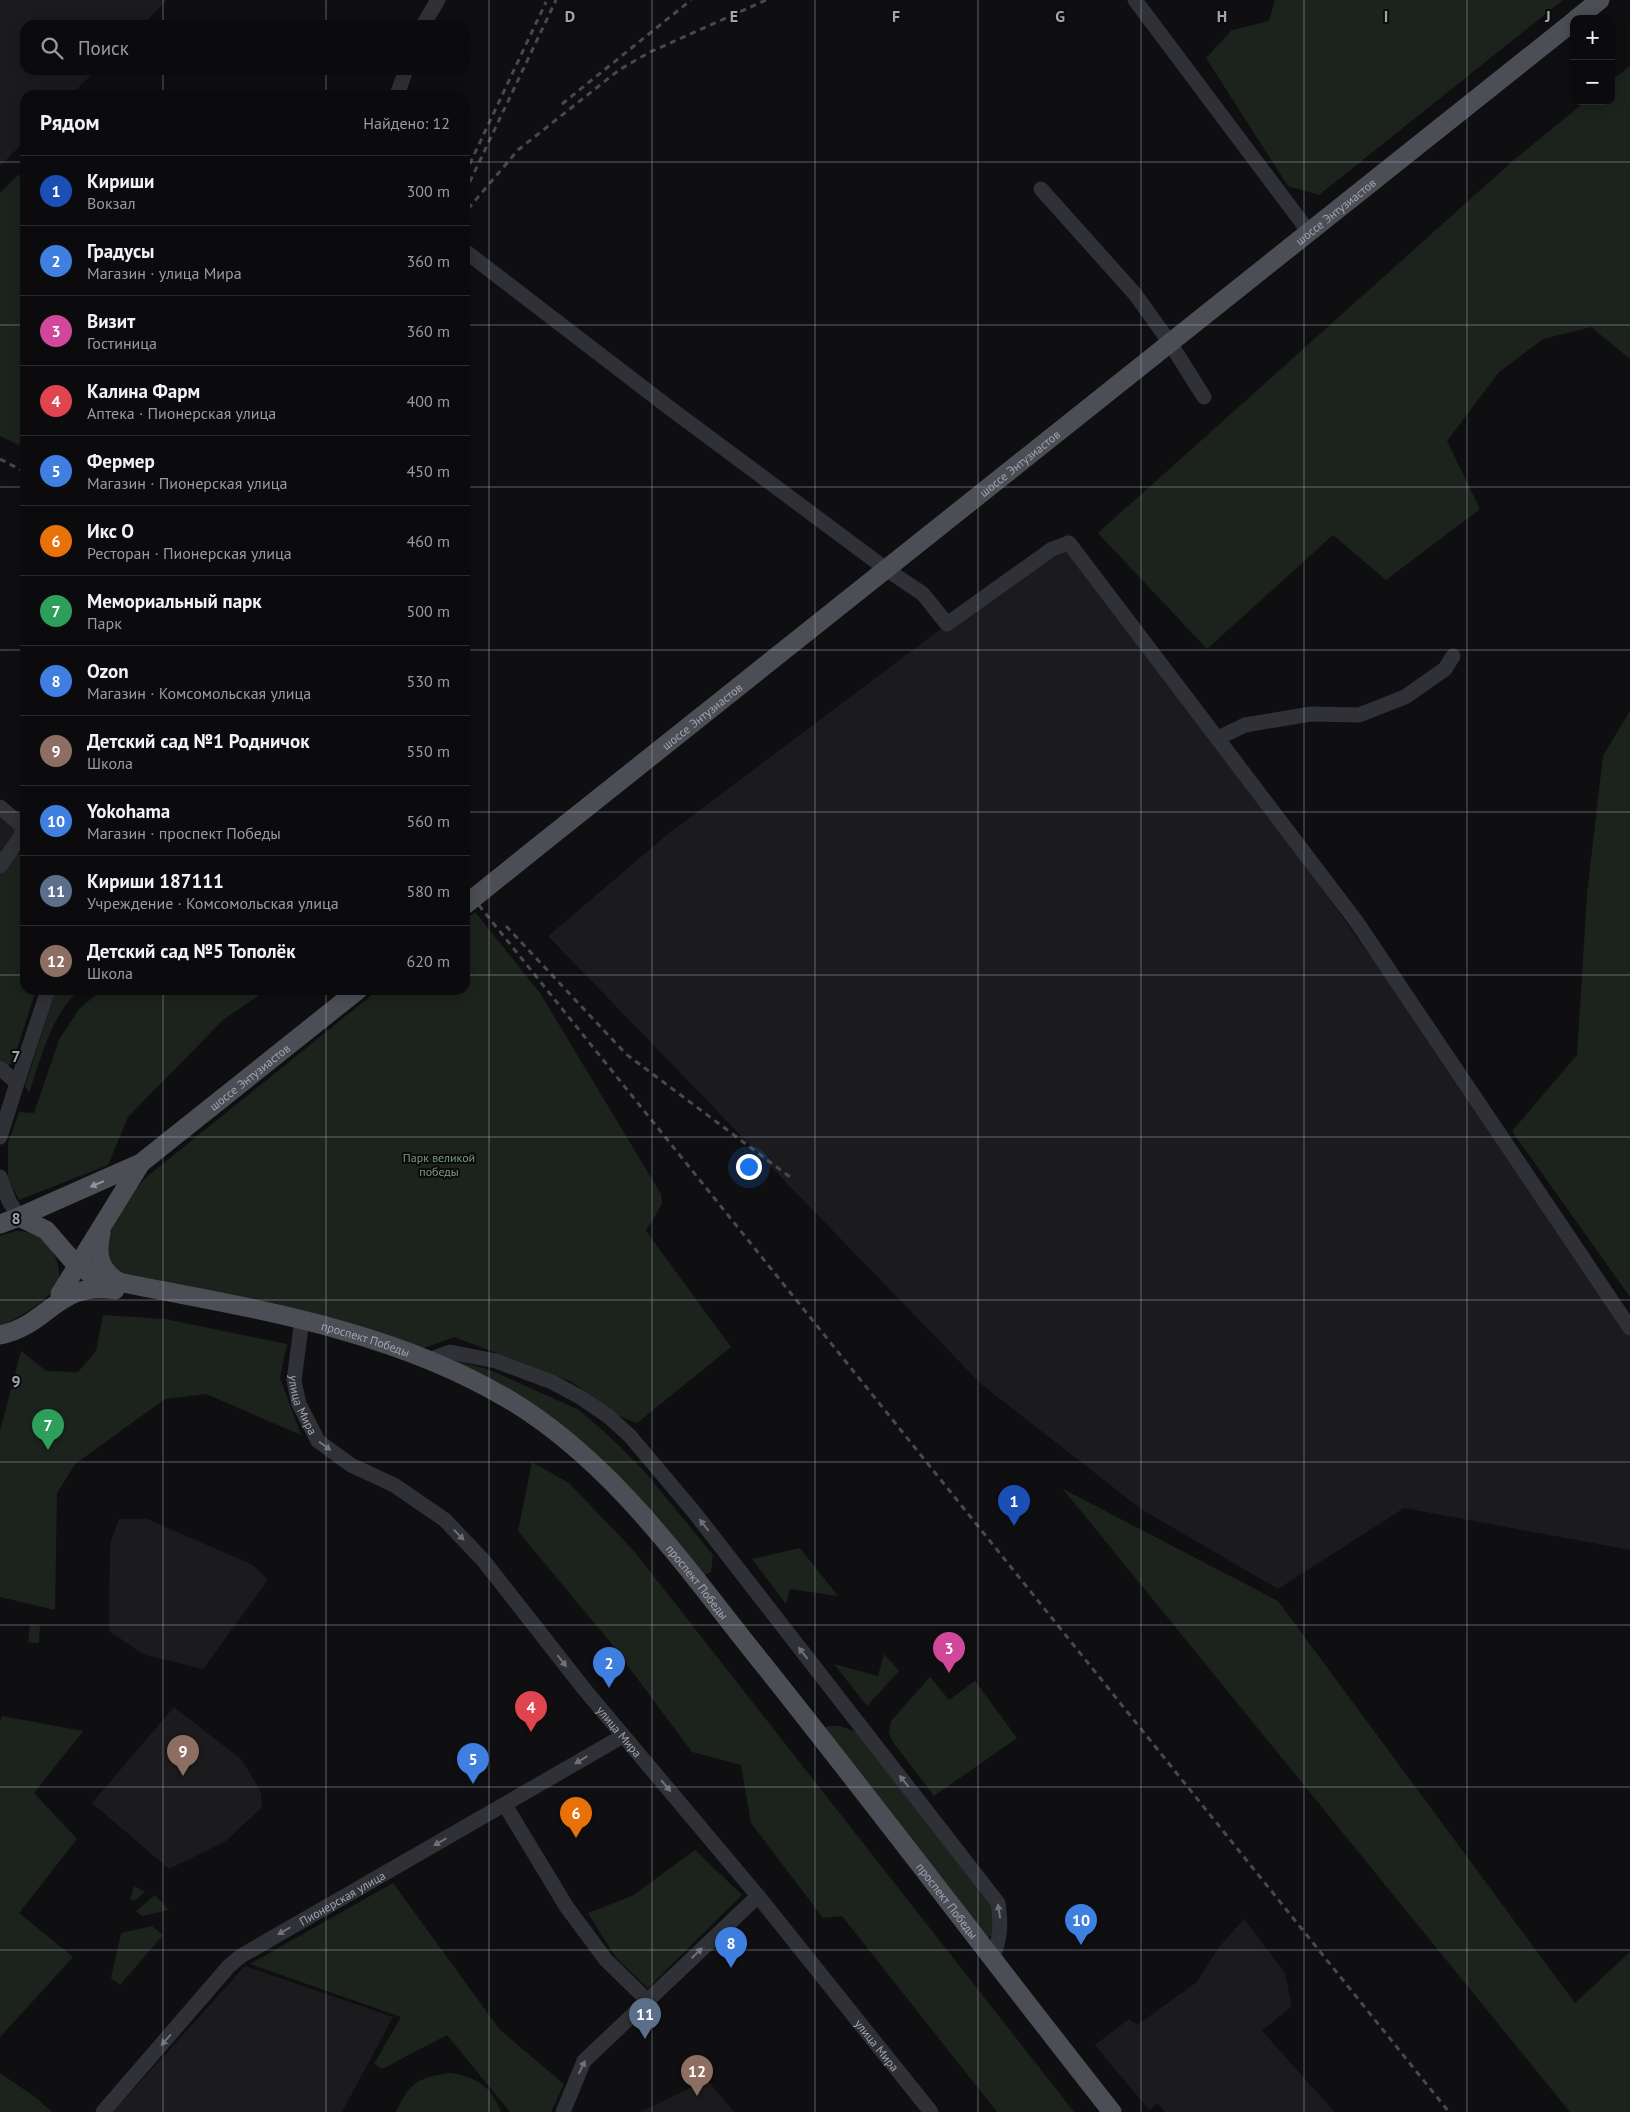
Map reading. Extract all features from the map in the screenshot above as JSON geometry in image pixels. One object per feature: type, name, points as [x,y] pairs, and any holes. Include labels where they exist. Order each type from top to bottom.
[{"type":"main road","name":"шоссе Энтузиастов","points":[[1581,15],[1600,0]]},
{"type":"main road","name":"шоссе Энтузиастов","points":[[470,901],[1570,24]]},
{"type":"main road","name":"шоссе Энтузиастов","points":[[141,1164],[352,995]]},
{"type":"main road","points":[[0,1224],[141,1164]]},
{"type":"main road","points":[[46,1312],[60,1294],[141,1164]]},
{"type":"main road","points":[[19,1217],[46,1230],[63,1252],[89,1273],[119,1286]]},
{"type":"main road","points":[[103,1225],[98,1246],[98,1257],[104,1269],[119,1286]]},
{"type":"main road","points":[[60,1294],[65,1271],[63,1252]]},
{"type":"main road","points":[[5,1337],[46,1312],[73,1292],[119,1286]]},
{"type":"main road","name":"проспект Победы","points":[[119,1286],[356,1334],[432,1362],[479,1384],[526,1411],[565,1440],[620,1490],[655,1530],[806,1718],[1112,2112]]},
{"type":"main road","name":"проспект Победы","points":[[302,1324],[435,1374],[476,1394],[552,1444],[586,1473],[616,1504],[689,1588],[1100,2112]]},
{"type":"street","points":[[425,20],[438,0]]},
{"type":"street","points":[[1135,0],[1309,232]]},
{"type":"street","points":[[398,90],[404,75]]},
{"type":"street","points":[[1041,189],[1135,294],[1170,343],[1204,397]]},
{"type":"street","points":[[470,255],[667,406],[886,569],[923,594],[947,624],[1052,548],[1069,543],[1356,921],[1630,1328]]},
{"type":"street","points":[[1218,738],[1245,725],[1311,714],[1359,715],[1405,697],[1445,669],[1453,656]]},
{"type":"street","points":[[0,807],[20,824]]},
{"type":"street","points":[[0,866],[20,838]]},
{"type":"street","points":[[0,1137],[46,995]]},
{"type":"street","points":[[0,1068],[17,1083]]},
{"type":"street","points":[[0,1177],[9,1201],[19,1217]]},
{"type":"street","name":"улица Мира","points":[[302,1324],[294,1380],[299,1404],[318,1441],[351,1465],[394,1485],[445,1520],[483,1560],[623,1736],[758,1896],[931,2112]]},
{"type":"street","points":[[432,1362],[434,1358],[450,1352],[496,1361],[552,1382],[580,1397],[608,1416],[630,1436],[712,1535],[998,1903],[1002,1927],[1000,1940],[992,1958]]},
{"type":"street","name":"Пионерская улица","points":[[103,2112],[229,1966],[241,1956],[623,1736]]},
{"type":"street","points":[[505,1805],[566,1906],[606,1960],[648,2001]]},
{"type":"street","points":[[563,2112],[584,2061],[758,1896]]},
{"type":"shaded area","points":[[0,0],[167,0],[147,20],[20,20],[20,75],[91,75],[76,90],[20,90],[20,146],[0,166]]},
{"type":"shaded area","points":[[1068,533],[1630,1320],[1630,1550],[1404,1508],[1278,1589],[1141,1509],[981,1384],[548,936],[668,834]]},
{"type":"shaded area","points":[[0,813],[15,824],[17,835],[0,861]]},
{"type":"shaded area","points":[[119,1519],[147,1519],[253,1565],[268,1580],[203,1669],[145,1655],[109,1631],[110,1544]]},
{"type":"shaded area","points":[[174,1707],[242,1760],[261,1792],[262,1807],[226,1841],[169,1869],[92,1803]]},
{"type":"shaded area","points":[[1244,1919],[1285,1973],[1292,2006],[1262,2031],[1335,2112],[1165,2112],[1158,2103],[1149,2110],[1095,2045],[1129,2019],[1137,2025],[1197,1982],[1219,1947]]},
{"type":"shaded area","points":[[245,1966],[393,2017],[342,2112],[113,2112]]},
{"type":"shaded area","points":[[707,2080],[734,2112],[640,2112]]},
{"type":"green space","points":[[1275,0],[1563,0],[1319,195],[1288,186],[1206,58],[1232,30],[1269,21]]},
{"type":"green space","points":[[1630,66],[1630,359],[1591,327],[1543,339],[1499,372],[1447,441],[1480,509],[1386,580],[1333,535],[1207,649],[1098,533],[1515,159],[1581,105],[1615,105],[1615,78]]},
{"type":"green space","points":[[20,174],[20,446],[0,436],[0,193]]},
{"type":"green space","points":[[1630,711],[1630,1297],[1512,1131],[1577,1055],[1587,894],[1603,756]]},
{"type":"green space","points":[[20,853],[20,995],[34,995],[12,1064],[8,1065],[0,1060],[0,875],[16,855]]},
{"type":"green space","name":"Парк великой победы","points":[[475,912],[540,993],[661,1194],[662,1204],[646,1231],[731,1347],[637,1423],[619,1416],[572,1382],[454,1337],[424,1348],[411,1348],[122,1278],[109,1263],[106,1253],[107,1242],[116,1218],[144,1179],[372,995],[470,995],[470,916]]},
{"type":"green space","points":[[54,995],[74,995],[54,1024],[29,1093],[25,1086]]},
{"type":"green space","points":[[96,995],[260,995],[224,1019],[128,1117],[108,1165],[19,1200],[8,1178],[8,1143],[19,1112],[34,1113],[59,1040],[79,1009]]},
{"type":"green space","points":[[16,1231],[35,1235],[48,1244],[58,1263],[58,1283],[55,1289],[41,1302],[0,1326],[0,1236]]},
{"type":"green space","points":[[103,1315],[165,1319],[287,1344],[280,1378],[301,1435],[206,1394],[165,1399],[75,1464],[57,1493],[55,1610],[0,1597],[0,1431],[21,1351],[46,1371],[78,1372],[96,1351]]},
{"type":"green space","points":[[453,1360],[490,1370],[579,1410],[609,1436],[645,1472],[713,1555],[711,1572],[697,1579],[614,1479],[450,1364]]},
{"type":"green space","points":[[532,1462],[569,1483],[634,1551],[1074,2112],[997,2112],[842,1916],[823,1918],[751,1823],[741,1765],[692,1752],[610,1642],[518,1531]]},
{"type":"green space","points":[[1063,1489],[1278,1601],[1575,2003],[1630,1952],[1630,2112],[1570,2112]]},
{"type":"green space","points":[[800,1548],[838,1596],[790,1589],[786,1604],[752,1559]]},
{"type":"green space","points":[[30,1625],[40,1626],[39,1643],[28,1642]]},
{"type":"green space","points":[[884,1654],[899,1671],[867,1706],[834,1664],[878,1676]]},
{"type":"green space","points":[[930,1677],[949,1700],[975,1681],[1017,1738],[934,1796],[893,1742],[889,1733],[891,1721]]},
{"type":"green space","points":[[2,1716],[83,1731],[34,1793],[77,1839],[19,1913],[73,1957],[0,2037],[0,1721]]},
{"type":"green space","points":[[827,1726],[840,1726],[857,1732],[994,1910],[992,1935],[984,1940],[820,1732]]},
{"type":"green space","points":[[695,1850],[742,1895],[648,1988],[616,1958],[588,1913],[632,1896]]},
{"type":"green space","points":[[393,1883],[500,2030],[564,2084],[551,2112],[510,2112],[447,2035],[382,2069],[374,2064],[401,2017],[250,1964]]},
{"type":"green space","points":[[134,1886],[145,1892],[134,1901],[130,1899]]},
{"type":"green space","points":[[155,1895],[169,1910],[142,1916],[136,1911]]},
{"type":"green space","points":[[152,1926],[163,1935],[120,1985],[111,1978],[121,1933]]},
{"type":"green space","points":[[0,2073],[35,2097],[52,2112],[0,2112]]},
{"type":"green space","points":[[451,2073],[469,2078],[482,2085],[493,2096],[501,2112],[396,2112],[406,2094],[417,2083],[423,2079]]},
{"type":"railway","points":[[470,181],[556,0]]},
{"type":"railway","points":[[562,104],[691,0]]},
{"type":"railway","points":[[470,207],[518,150],[619,70],[650,52],[766,0]]},
{"type":"railway","points":[[470,163],[546,2]]},
{"type":"railway","points":[[0,459],[20,469]]},
{"type":"railway","points":[[470,894],[1449,2112]]},
{"type":"railway","points":[[506,926],[626,1054],[790,1177]]},
{"type":"place","name":"Мемориальный парк","points":[[48,1450]]},
{"type":"place","name":"Кириши","points":[[1014,1526]]},
{"type":"place","name":"Визит","points":[[949,1673]]},
{"type":"place","name":"Градусы","points":[[609,1688]]},
{"type":"place","name":"Калина Фарм","points":[[531,1732]]},
{"type":"place","name":"Детский сад №1 Родничок","points":[[183,1776]]},
{"type":"place","name":"Фермер","points":[[473,1784]]},
{"type":"place","name":"Икс О","points":[[576,1838]]},
{"type":"place","name":"Yokohama","points":[[1081,1945]]},
{"type":"place","name":"Ozon","points":[[731,1968]]},
{"type":"place","name":"Кириши 187111","points":[[645,2039]]},
{"type":"place","name":"Детский сад №5 Тополёк","points":[[697,2096]]}]
